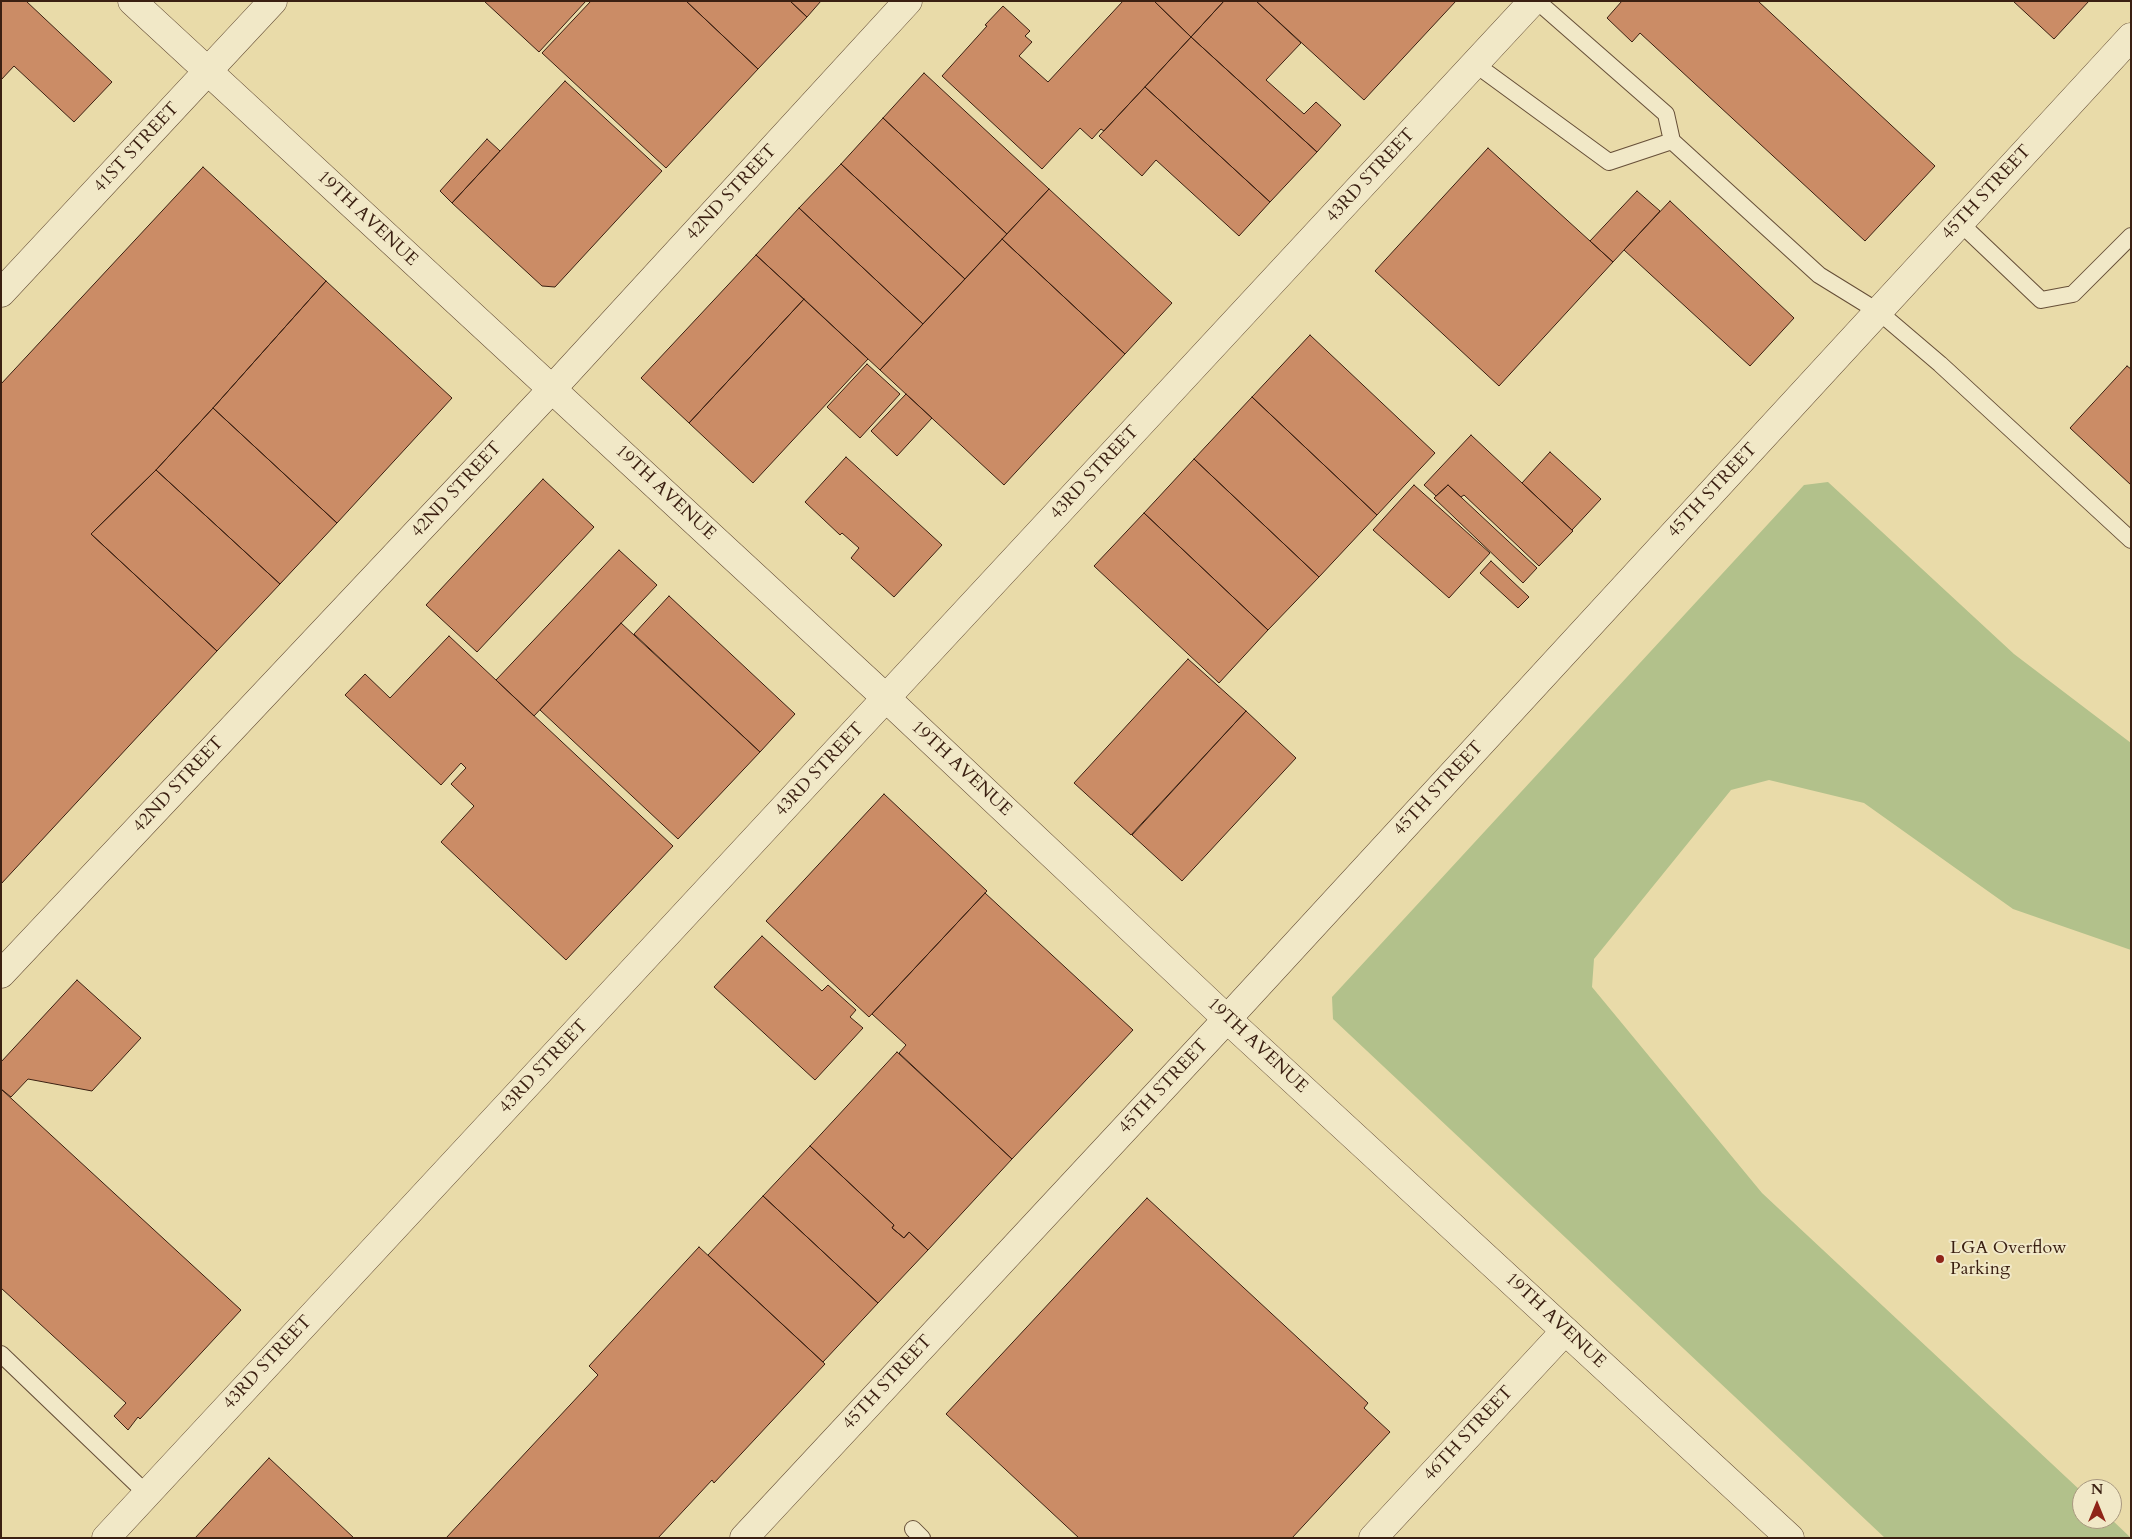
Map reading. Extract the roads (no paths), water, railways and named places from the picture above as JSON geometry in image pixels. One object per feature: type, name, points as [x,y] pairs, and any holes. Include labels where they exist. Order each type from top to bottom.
[{"type":"street","name":"19TH AVENUE","points":[[132,1],[886,698],[1227,1019],[1790,1538]]},
{"type":"street","name":"41ST STREET","points":[[1,293],[273,1]]},
{"type":"street","name":"42ND STREET","points":[[1,974],[552,389],[908,1]]},
{"type":"street","name":"43RD STREET","points":[[106,1538],[1532,1]]},
{"type":"street","name":"45TH STREET","points":[[744,1538],[1227,1019],[2131,37]]},
{"type":"street","name":"46TH STREET","points":[[1373,1538],[1565,1330]]},
{"type":"lane","points":[[1537,1],[1666,114],[1672,140],[1819,275],[1879,312],[1940,364],[2131,540]]},
{"type":"lane","points":[[1475,64],[1610,162],[1672,140]]},
{"type":"lane","points":[[1960,223],[2041,300],[2074,294],[2131,236]]},
{"type":"lane","points":[[1,1354],[146,1494]]},
{"type":"place","name":"LGA Overflow Parking","points":[[1940,1259]]}]
